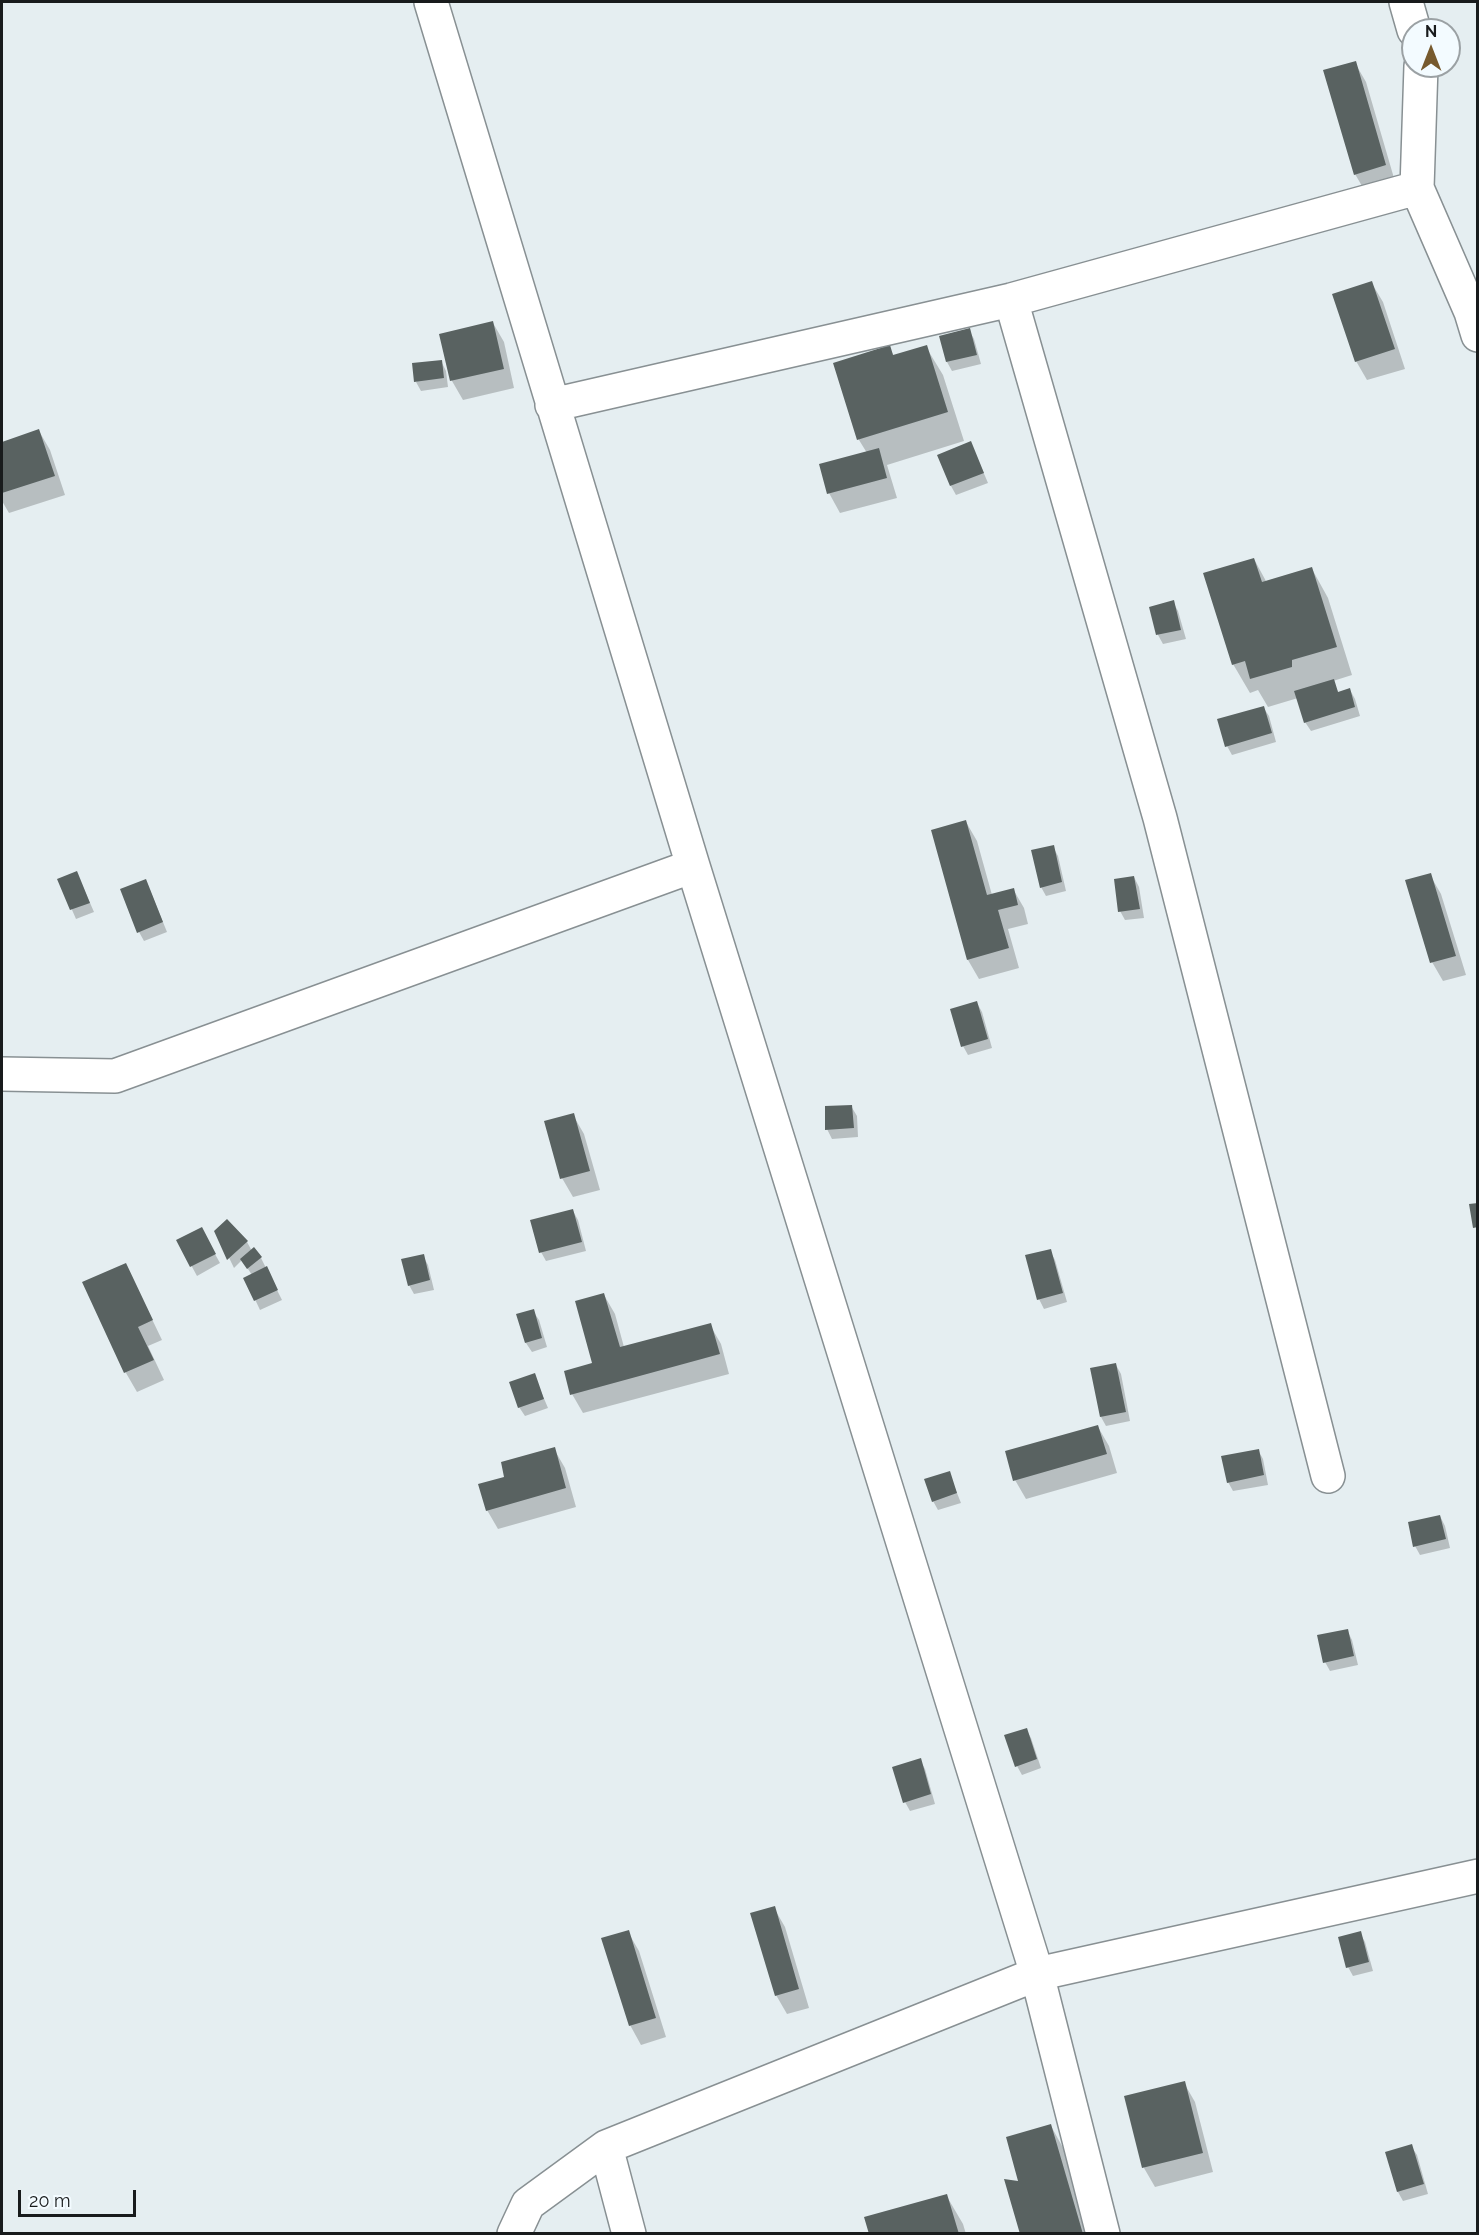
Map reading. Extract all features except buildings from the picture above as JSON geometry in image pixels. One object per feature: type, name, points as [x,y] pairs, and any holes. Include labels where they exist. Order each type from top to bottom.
[{"type":"street","points":[[431,2],[693,866],[1036,1974],[1103,2234]]},
{"type":"street","points":[[1406,2],[1411,18]]},
{"type":"street","points":[[1421,78],[1417,188],[1471,312],[1478,335]]},
{"type":"street","points":[[552,405],[1011,300],[1417,188]]},
{"type":"street","points":[[1011,300],[1160,818],[1328,1476]]},
{"type":"street","points":[[2,1074],[115,1076],[693,866]]},
{"type":"street","points":[[514,2234],[528,2204],[606,2147],[1036,1974],[1478,1876]]},
{"type":"street","points":[[606,2147],[629,2234]]}]
